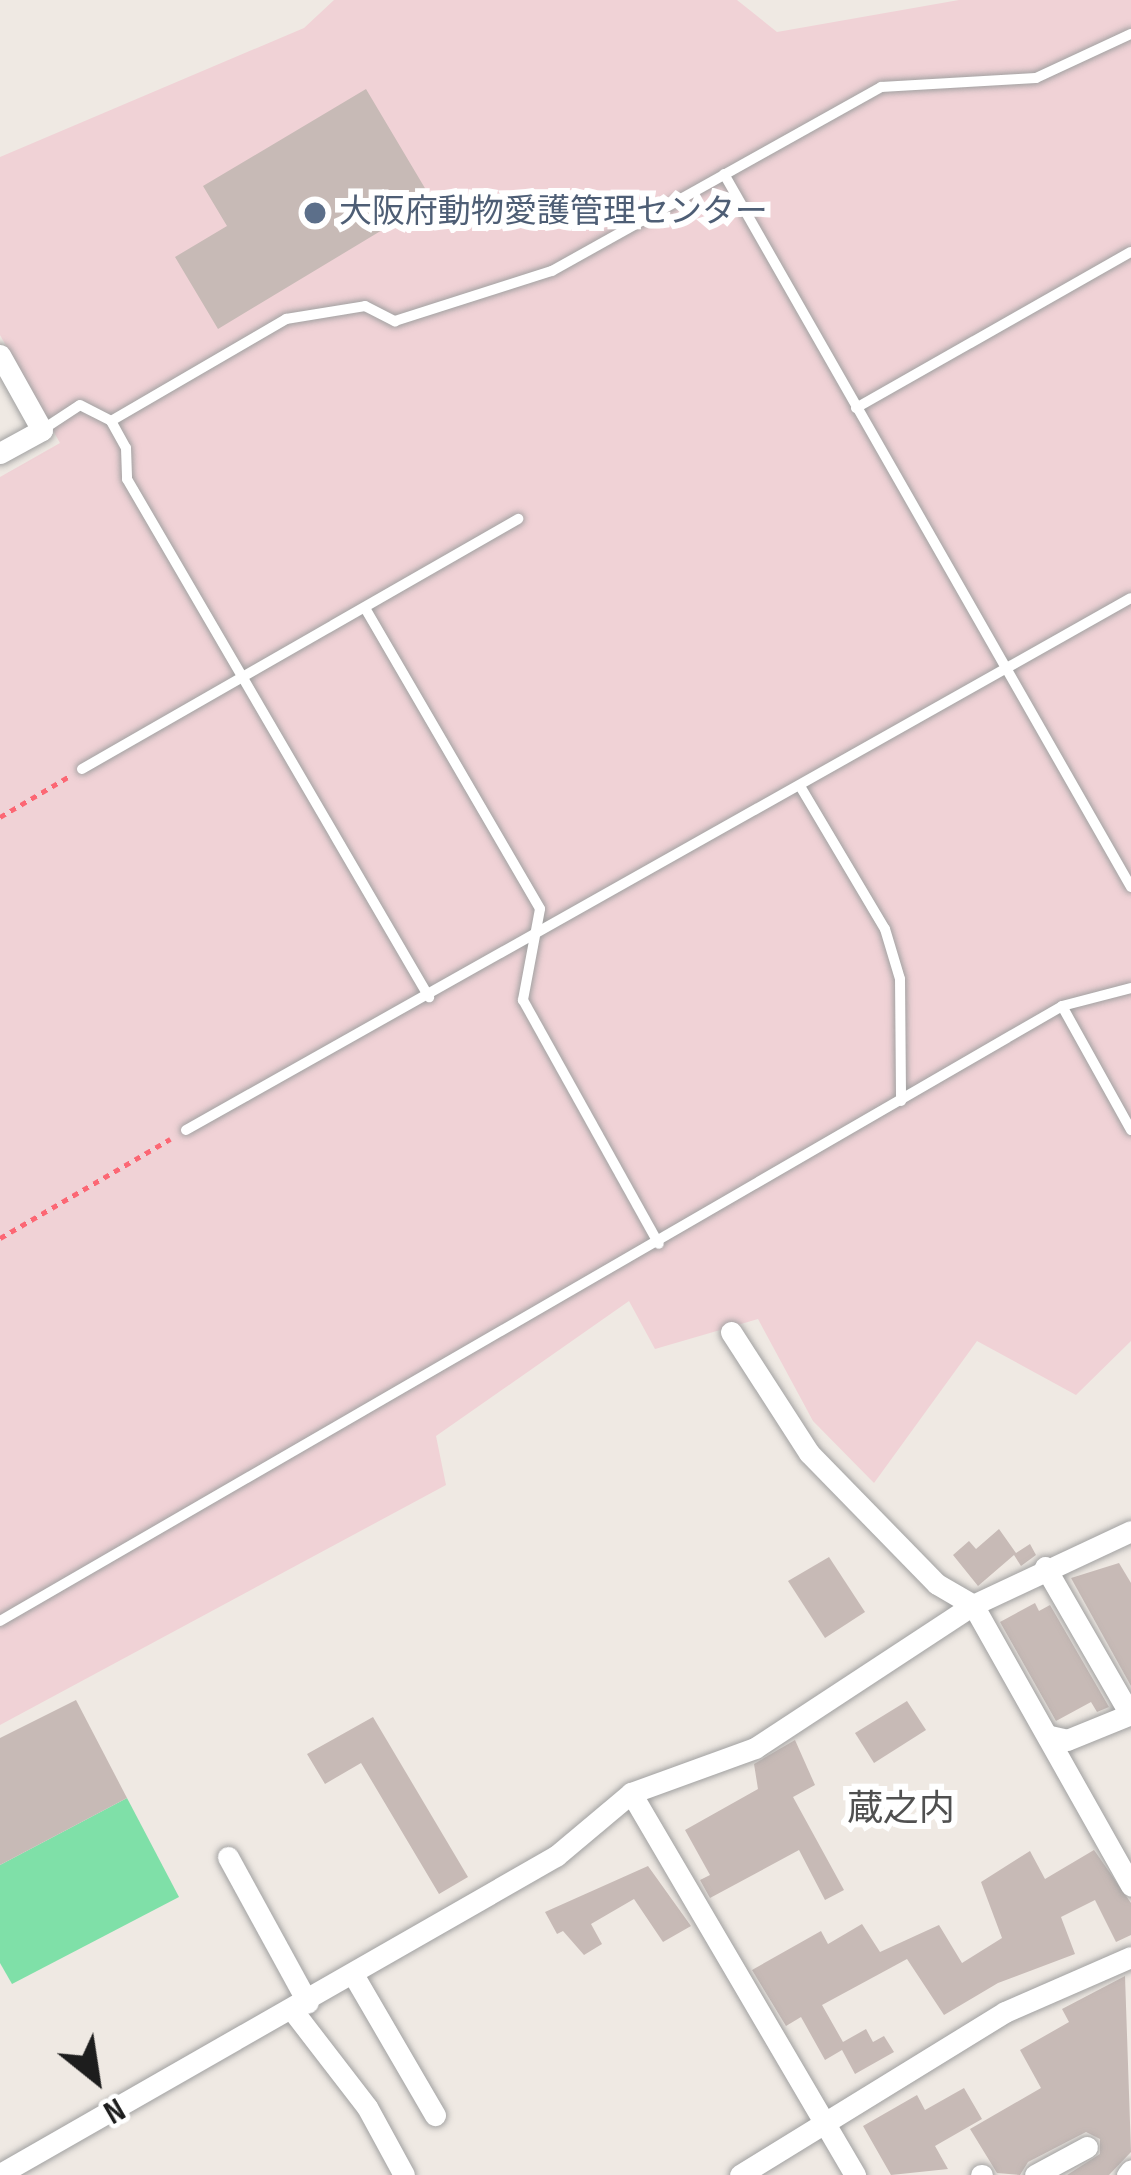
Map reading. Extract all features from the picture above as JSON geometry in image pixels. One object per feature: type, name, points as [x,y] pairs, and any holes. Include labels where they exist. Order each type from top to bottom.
[{"type":"street","points":[[0,355],[42,430],[0,453]]},
{"type":"street","points":[[731,1332],[768,1397],[820,1465],[937,1584],[973,1605],[1050,1736],[1055,1762],[1131,1885]]},
{"type":"street","points":[[0,2174],[300,2007],[556,1856],[632,1793],[755,1748],[973,1605],[1045,1567],[1125,1534],[1131,1557]]},
{"type":"street","points":[[1045,1567],[1131,1714],[1067,1740],[1050,1736]]},
{"type":"street","points":[[632,1793],[855,2175]]},
{"type":"street","points":[[228,1857],[300,2007],[368,2107],[404,2175]]},
{"type":"street","points":[[740,2175],[1005,2012],[1131,1957]]},
{"type":"street","points":[[354,1976],[435,2115]]},
{"type":"street","points":[[1035,2175],[1087,2147]]},
{"type":"lane","points":[[111,421],[286,319],[365,306],[394,321],[552,271],[881,87],[1036,78],[1131,34]]},
{"type":"lane","points":[[724,174],[1002,672],[1131,886]]},
{"type":"lane","points":[[856,408],[1131,252]]},
{"type":"lane","points":[[42,430],[80,405],[111,421],[126,448],[127,479],[429,997]]},
{"type":"lane","points":[[82,770],[518,519]]},
{"type":"lane","points":[[186,1130],[1131,598]]},
{"type":"lane","points":[[365,608],[540,910],[523,1000],[659,1244]]},
{"type":"lane","points":[[800,786],[885,928],[899,979],[901,1101]]},
{"type":"lane","points":[[0,1621],[659,1244],[1062,1006],[1131,988]]},
{"type":"lane","points":[[1062,1006],[1131,1130]]},
{"type":"path","points":[[0,817],[82,770]]},
{"type":"path","points":[[0,1238],[186,1130]]},
{"type":"shaded area","points":[[334,0],[737,0],[777,32],[959,0],[1131,0],[1131,1341],[1076,1395],[977,1341],[874,1483],[813,1421],[758,1319],[655,1349],[629,1301],[436,1436],[446,1485],[0,1725],[0,477],[60,443],[0,335],[0,157],[304,28]]},
{"type":"green space","points":[[127,1798],[179,1897],[12,1984],[0,1963],[0,1865]]},
{"type":"building","name":"大阪府動物愛護管理センター","points":[[366,89],[432,200],[218,329],[175,257],[227,226],[203,186]]},
{"type":"building","points":[[999,1529],[1016,1553],[1030,1544],[1036,1555],[1021,1566],[1014,1555],[978,1586],[953,1555],[969,1541],[976,1549]]},
{"type":"building","points":[[829,1557],[865,1612],[825,1638],[788,1581]]},
{"type":"building","points":[[1119,1563],[1131,1583],[1131,1686],[1071,1578]]},
{"type":"building","points":[[1035,1603],[1039,1611],[1050,1605],[1109,1707],[1097,1712],[1091,1702],[1056,1721],[1000,1622]]},
{"type":"building","points":[[76,1700],[127,1798],[0,1865],[0,1738]]},
{"type":"building","points":[[907,1701],[926,1730],[874,1763],[855,1733]]},
{"type":"building","points":[[373,1717],[468,1877],[439,1894],[361,1763],[325,1784],[307,1754]]},
{"type":"building","points":[[795,1740],[815,1785],[793,1797],[844,1890],[825,1900],[799,1850],[710,1898],[700,1880],[710,1875],[685,1830],[758,1789],[754,1764]]},
{"type":"building","points":[[1094,1850],[1131,1903],[1131,1935],[1116,1942],[1095,1900],[1061,1917],[1075,1954],[998,1983],[944,2015],[907,1959],[822,2005],[843,2042],[866,2029],[873,2042],[884,2036],[894,2052],[855,2074],[842,2050],[825,2060],[801,2017],[786,2026],[752,1970],[821,1931],[828,1944],[862,1924],[880,1952],[939,1925],[962,1963],[1002,1938],[981,1882],[1030,1851],[1045,1879]]},
{"type":"building","points":[[648,1866],[691,1926],[663,1942],[634,1899],[591,1924],[602,1944],[584,1955],[563,1931],[557,1934],[545,1912]]},
{"type":"building","points":[[1125,1976],[1131,2152],[1109,2175],[1067,2175],[1100,2154],[1100,2139],[1086,2132],[1028,2162],[1020,2175],[997,2173],[970,2129],[1041,2088],[1020,2050],[1069,2022],[1062,2009]]},
{"type":"building","points":[[964,2088],[982,2119],[935,2146],[948,2169],[891,2175],[863,2126],[917,2095],[925,2110]]},
{"type":"place","name":"大阪府動物愛護管理センター","points":[[315,213]]},
{"type":"district","name":"蔵之内","points":[[901,1810]]}]
